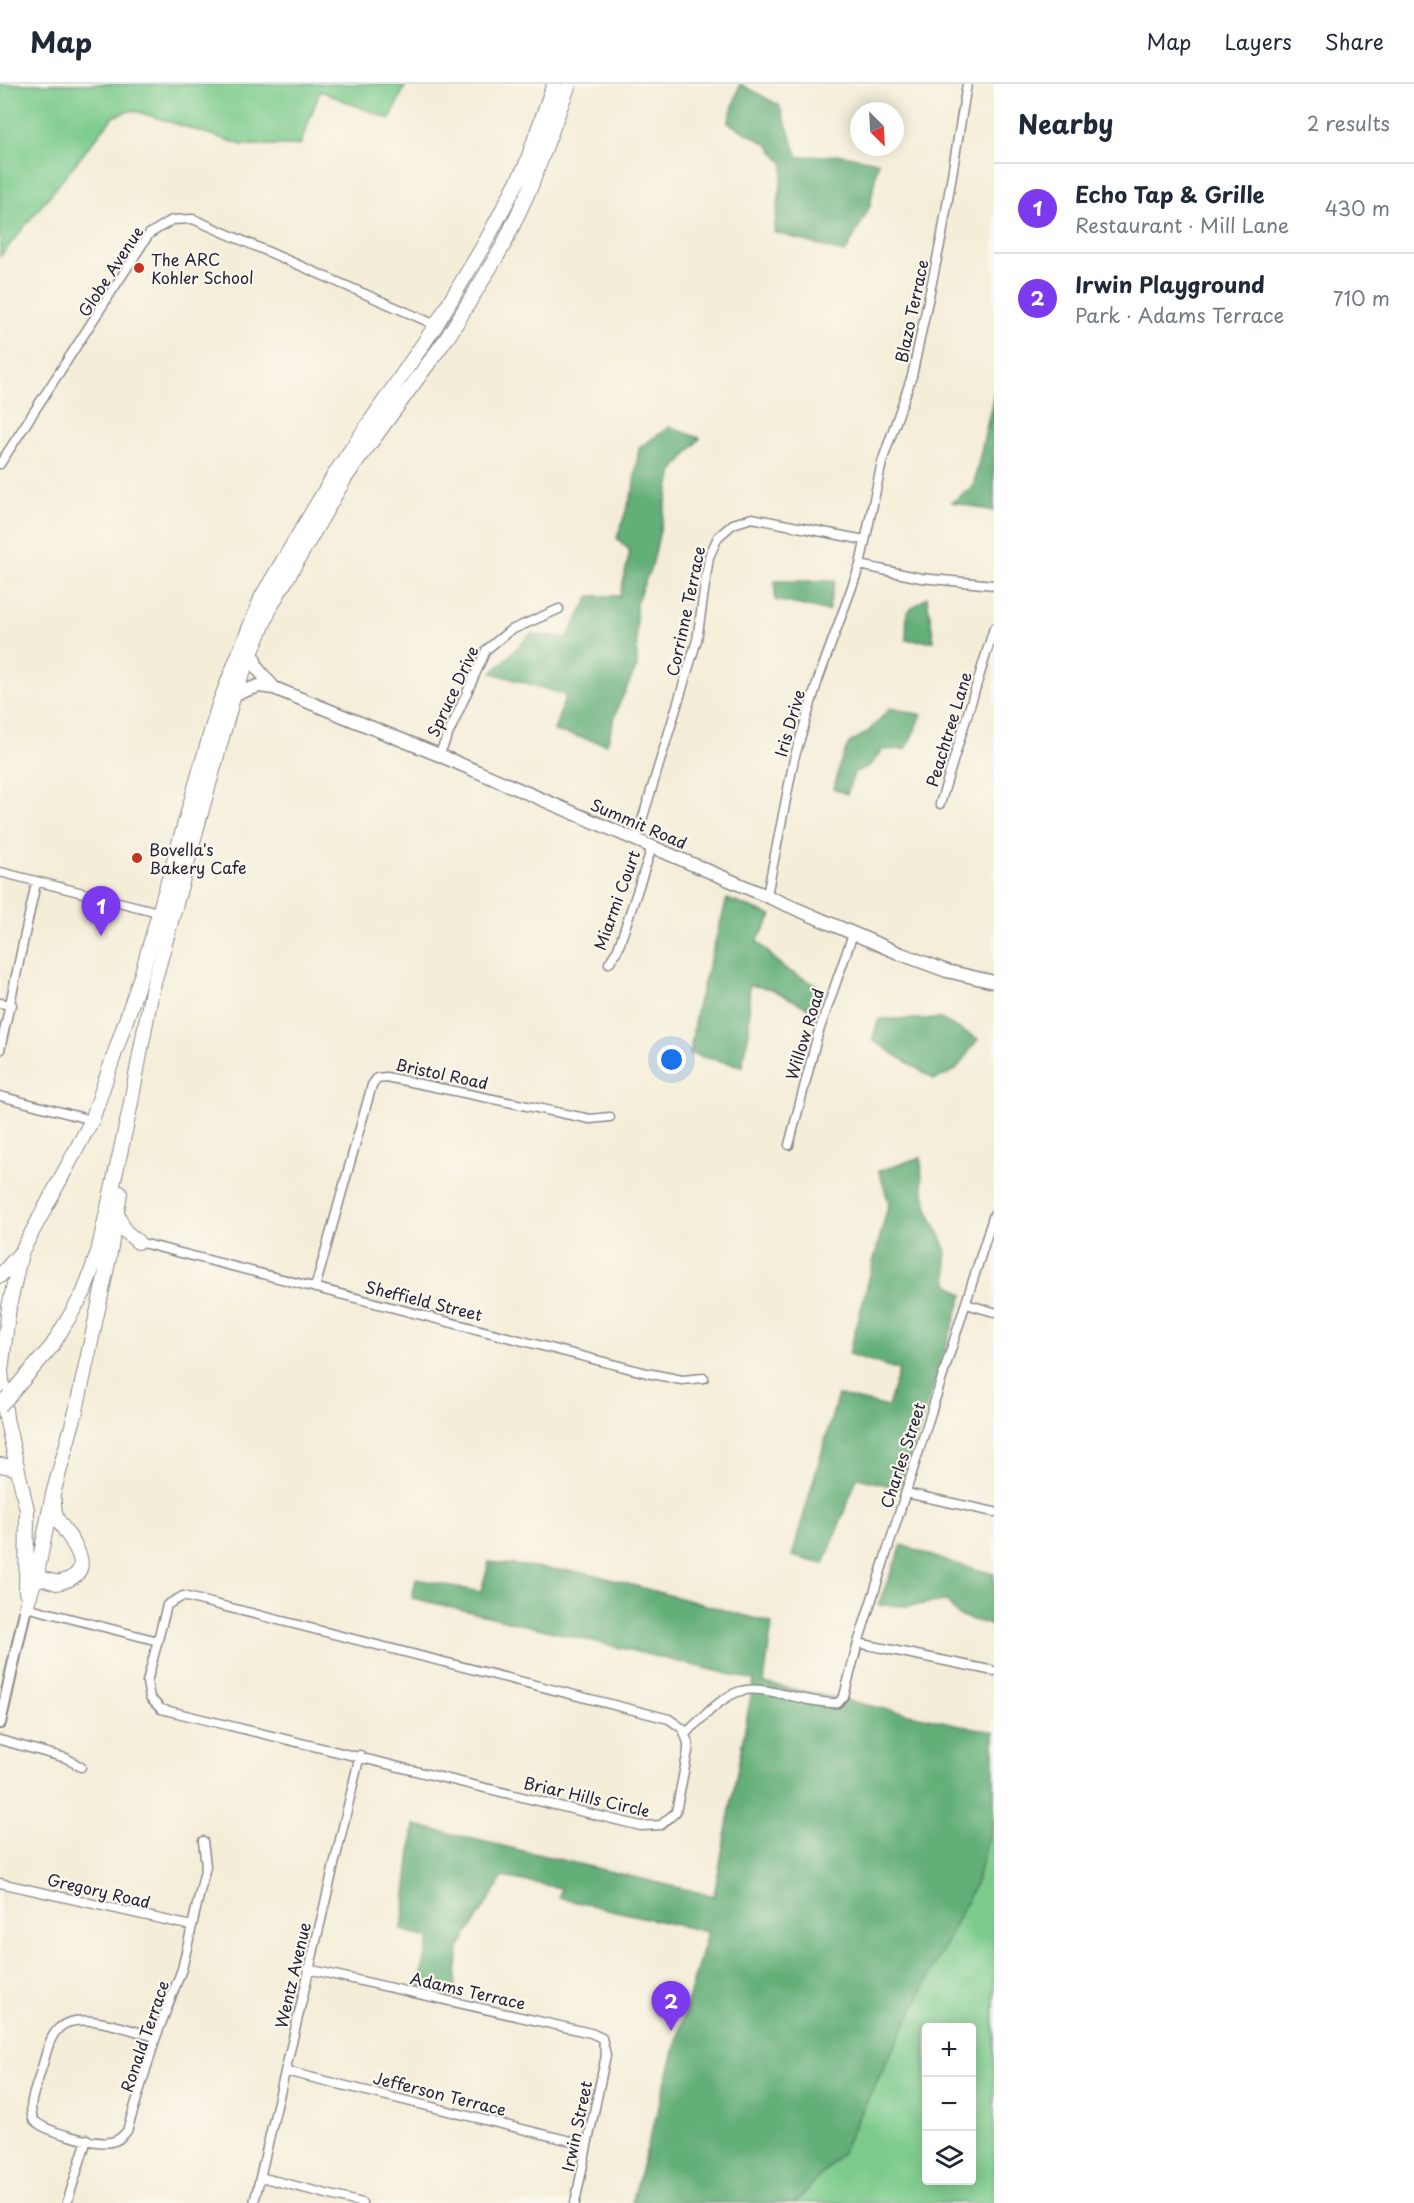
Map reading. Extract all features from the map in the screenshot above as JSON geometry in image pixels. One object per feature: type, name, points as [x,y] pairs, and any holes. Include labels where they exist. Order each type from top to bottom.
[{"type":"highway","points":[[0,1276],[21,1251],[92,1120],[112,1068],[219,704],[262,596],[336,472],[436,325],[486,243],[525,167],[554,84]]},
{"type":"highway","points":[[5,1400],[52,1346],[84,1292],[98,1252],[129,1113],[152,990],[234,693],[271,606],[345,478],[449,335],[503,246],[531,186],[569,84]]},
{"type":"highway","points":[[26,1607],[37,1573],[53,1494],[76,1411],[109,1258],[117,1214],[129,1113]]},
{"type":"highway","points":[[117,1214],[125,1232],[138,1242]]},
{"type":"highway","points":[[109,1258],[120,1247],[138,1242]]},
{"type":"highway","points":[[21,1251],[9,1307],[2,1371],[6,1418],[27,1510],[37,1573],[46,1581],[57,1583],[73,1576],[80,1564],[79,1550],[54,1511],[53,1494]]},
{"type":"highway","points":[[0,1465],[17,1468]]},
{"type":"highway","points":[[26,1607],[27,1510]]},
{"type":"main road","points":[[252,651],[257,668],[274,688]]},
{"type":"main road","name":"Summit Road","points":[[234,693],[260,686],[274,688],[439,755],[853,934],[947,971],[994,982]]},
{"type":"street","name":"Blazo Terrace","points":[[860,565],[882,462],[912,376],[942,235],[967,84]]},
{"type":"street","name":"Globe Avenue","points":[[0,464],[150,234],[172,220],[193,219],[436,325]]},
{"type":"street","name":"Corrinne Terrace","points":[[636,840],[697,640],[709,556],[718,537],[733,524],[752,518],[864,540]]},
{"type":"street","points":[[860,565],[921,578],[994,585]]},
{"type":"street","name":"Iris Drive","points":[[767,896],[794,759],[818,680],[860,565]]},
{"type":"street","name":"Spruce Drive","points":[[439,755],[486,650],[509,630],[559,609]]},
{"type":"street","name":"Peachtree Lane","points":[[940,804],[994,628]]},
{"type":"street","name":"Miarmi Court","points":[[609,963],[618,949],[652,847]]},
{"type":"street","points":[[0,872],[36,883],[158,912]]},
{"type":"street","points":[[0,1050],[12,1005],[36,883]]},
{"type":"street","name":"Willow Road","points":[[789,1145],[818,1034],[853,934]]},
{"type":"street","points":[[0,1003],[12,1005]]},
{"type":"street","name":"Bristol Road","points":[[315,1288],[372,1085],[377,1078],[386,1077],[590,1119],[610,1116]]},
{"type":"street","points":[[0,1096],[92,1120]]},
{"type":"street","name":"Charles Street","points":[[686,1733],[729,1697],[741,1690],[756,1690],[824,1704],[838,1703],[844,1696],[858,1643],[994,1214]]},
{"type":"street","name":"Sheffield Street","points":[[138,1242],[647,1373],[681,1380],[704,1378]]},
{"type":"street","points":[[966,1304],[994,1312]]},
{"type":"street","points":[[906,1493],[994,1512]]},
{"type":"street","name":"Briar Hills Circle","points":[[177,1597],[189,1597],[669,1719],[677,1723],[686,1733],[688,1752],[676,1812],[666,1822],[650,1827],[360,1755],[161,1709],[150,1698],[147,1690],[167,1605],[177,1597]]},
{"type":"street","points":[[0,1724],[26,1607],[158,1641]]},
{"type":"street","points":[[858,1643],[994,1671]]},
{"type":"street","points":[[0,1740],[66,1758],[81,1767]]},
{"type":"street","name":"Wentz Avenue","points":[[254,2203],[360,1755]]},
{"type":"street","name":"Ronald Terrace","points":[[87,2139],[111,2142],[128,2132],[156,2037],[172,2000],[192,1926],[206,1866],[202,1841]]},
{"type":"street","name":"Gregory Road","points":[[0,1883],[192,1926]]},
{"type":"street","name":"Adams Terrace","points":[[308,1969],[597,2034],[605,2043],[606,2055]]},
{"type":"street","points":[[67,2203],[87,2139],[43,2128],[33,2120],[31,2113],[52,2036],[66,2023],[81,2019],[156,2037]]},
{"type":"street","name":"Irwin Street","points":[[575,2203],[606,2055]]},
{"type":"street","name":"Jefferson Terrace","points":[[285,2071],[587,2145]]},
{"type":"street","points":[[260,2177],[362,2203]]},
{"type":"green space","points":[[0,84],[406,84],[390,119],[320,91],[300,145],[243,145],[132,110],[113,117],[0,257]]},
{"type":"green space","points":[[740,84],[779,105],[798,157],[843,155],[878,162],[870,206],[845,253],[774,232],[784,164],[767,144],[728,123]]},
{"type":"green space","points":[[994,394],[994,511],[952,502],[973,487]]},
{"type":"green space","points":[[669,427],[700,438],[673,471],[653,562],[636,603],[637,666],[617,709],[607,744],[554,731],[566,695],[492,673],[531,634],[567,638],[590,596],[620,596],[630,551],[617,538],[633,490],[639,448]]},
{"type":"green space","points":[[775,581],[835,581],[828,611],[775,600]]},
{"type":"green space","points":[[927,597],[934,641],[906,640],[907,612]]},
{"type":"green space","points":[[890,708],[922,715],[906,749],[882,750],[871,765],[854,773],[847,794],[834,789],[839,766],[849,743],[868,732]]},
{"type":"green space","points":[[727,899],[772,916],[757,941],[784,968],[818,986],[810,1009],[771,989],[749,985],[749,1032],[742,1066],[690,1054],[696,1011]]},
{"type":"green space","points":[[879,1019],[941,1019],[978,1039],[956,1070],[935,1080],[872,1040]]},
{"type":"green space","points":[[921,1157],[922,1185],[930,1215],[945,1246],[948,1283],[963,1295],[900,1488],[857,1478],[824,1564],[792,1556],[838,1395],[888,1407],[899,1370],[849,1354],[889,1203],[879,1171]]},
{"type":"green space","points":[[902,1545],[946,1561],[994,1574],[994,1626],[959,1616],[946,1601],[908,1606],[878,1605]]},
{"type":"green space","points":[[489,1562],[588,1573],[772,1623],[764,1683],[994,1732],[994,1818],[976,1882],[841,2153],[795,2203],[632,2203],[707,1932],[559,1898],[561,1888],[503,1877],[459,1948],[453,2005],[416,1996],[430,1939],[402,1930],[414,1825],[714,1896],[754,1680],[412,1598],[416,1579],[481,1592]]},
{"type":"green space","points":[[994,1818],[994,2203],[795,2203],[841,2153],[976,1882]]},
{"type":"place","name":"The ARC Kohler School","points":[[139,268]]},
{"type":"place","name":"Bovella's Bakery Cafe","points":[[137,858]]},
{"type":"place","name":"Echo Tap & Grille","points":[[101,936]]},
{"type":"place","name":"Irwin Playground","points":[[671,2031]]}]
